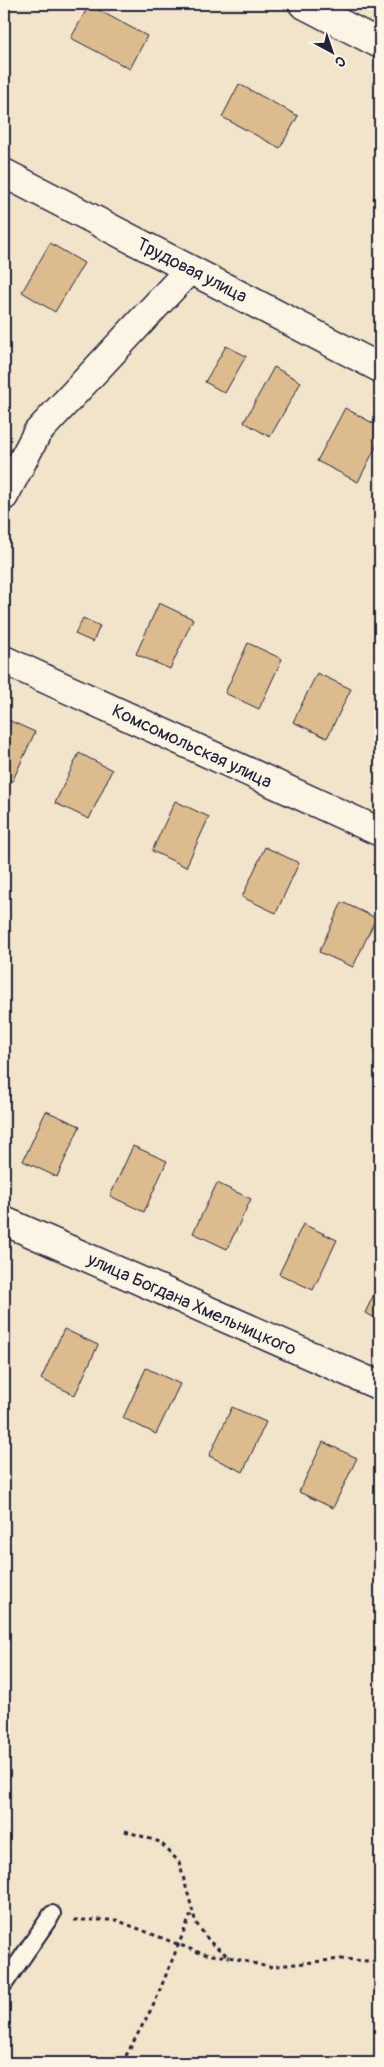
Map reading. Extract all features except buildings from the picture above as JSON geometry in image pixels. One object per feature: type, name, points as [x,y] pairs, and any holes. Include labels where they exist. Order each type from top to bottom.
[{"type":"street","points":[[303,4],[380,44]]},
{"type":"street","name":"Трудовая улица","points":[[4,172],[380,368]]},
{"type":"street","points":[[4,496],[37,434],[189,270]]},
{"type":"street","name":"Комсомольская улица","points":[[4,660],[380,832]]},
{"type":"street","name":"улица Богдана Хмельницкого","points":[[4,1221],[380,1386]]},
{"type":"lane","points":[[4,1984],[52,1914]]},
{"type":"path","points":[[125,1831],[160,1842],[179,1862],[196,1923],[210,1942],[229,1957]]},
{"type":"path","points":[[122,2063],[154,2004],[192,1911]]},
{"type":"path","points":[[70,1920],[116,1920],[203,1954],[229,1957],[268,1967],[341,1959],[380,1962]]}]
